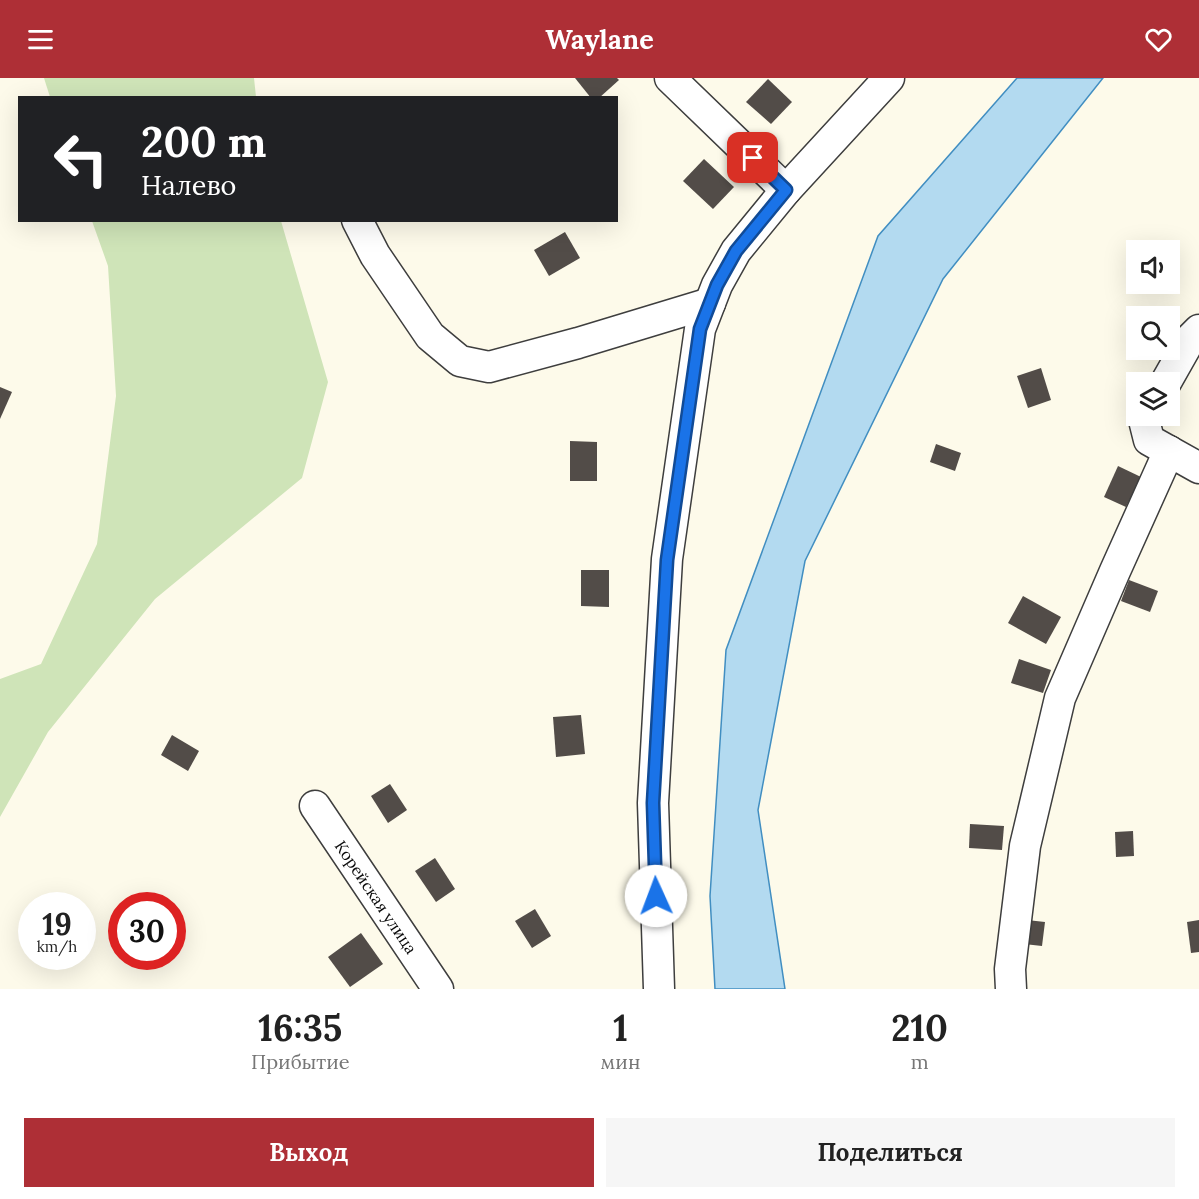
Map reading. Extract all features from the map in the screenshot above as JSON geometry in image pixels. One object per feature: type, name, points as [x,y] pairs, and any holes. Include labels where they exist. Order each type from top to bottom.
[{"type":"street","points":[[670,78],[786,190]]},
{"type":"street","points":[[659,989],[653,803],[667,560],[700,329],[717,285],[736,251],[786,190],[889,78]]},
{"type":"street","points":[[358,222],[375,255],[430,336],[460,361],[489,367],[710,303]]},
{"type":"street","points":[[1172,372],[1191,338],[1199,330]]},
{"type":"street","points":[[1011,989],[1010,969],[1025,846],[1060,698],[1115,571],[1155,435],[1199,468]]},
{"type":"street","name":"Корейская улица","points":[[315,806],[438,989]]},
{"type":"green space","points":[[44,78],[254,78],[256,96],[50,96]]},
{"type":"green space","points":[[92,222],[281,222],[328,382],[302,478],[155,599],[48,732],[0,817],[0,679],[41,664],[97,544],[116,396],[108,266]]},
{"type":"water","points":[[1017,78],[1103,78],[943,279],[805,561],[758,810],[785,989],[715,989],[710,896],[726,650],[878,236]]},
{"type":"building","points":[[575,78],[617,78],[619,80],[601,96],[589,96]]},
{"type":"building","points":[[768,79],[792,102],[771,124],[746,102]]},
{"type":"building","points":[[704,159],[734,187],[713,209],[683,181]]},
{"type":"building","points":[[565,232],[580,258],[549,276],[534,250]]},
{"type":"building","points":[[1041,368],[1051,400],[1028,408],[1017,376]]},
{"type":"building","points":[[0,387],[12,392],[0,419]]},
{"type":"building","points":[[570,441],[597,442],[597,481],[570,481]]},
{"type":"building","points":[[936,444],[961,453],[955,471],[930,462]]},
{"type":"building","points":[[1118,466],[1141,477],[1126,507],[1104,497]]},
{"type":"building","points":[[581,570],[609,570],[609,607],[581,606]]},
{"type":"building","points":[[1129,580],[1158,591],[1150,612],[1121,601]]},
{"type":"building","points":[[1023,596],[1061,617],[1046,644],[1008,623]]},
{"type":"building","points":[[1019,659],[1051,670],[1043,693],[1011,683]]},
{"type":"building","points":[[581,715],[585,754],[556,757],[553,717]]},
{"type":"building","points":[[172,735],[199,751],[188,771],[161,755]]},
{"type":"building","points":[[390,784],[407,810],[388,823],[371,796]]},
{"type":"building","points":[[970,824],[1004,826],[1002,850],[969,848]]},
{"type":"building","points":[[1133,831],[1134,856],[1116,857],[1115,832]]},
{"type":"building","points":[[435,858],[455,889],[436,902],[415,871]]},
{"type":"building","points":[[535,909],[551,936],[532,948],[515,921]]},
{"type":"building","points":[[1027,920],[1045,922],[1042,946],[1024,944]]},
{"type":"building","points":[[1199,920],[1199,952],[1191,953],[1187,922]]},
{"type":"building","points":[[361,933],[383,964],[350,987],[328,957]]},
{"type":"route","points":[[656,896],[653,803],[667,560],[700,329],[717,285],[736,251],[786,190],[753,158]]}]
